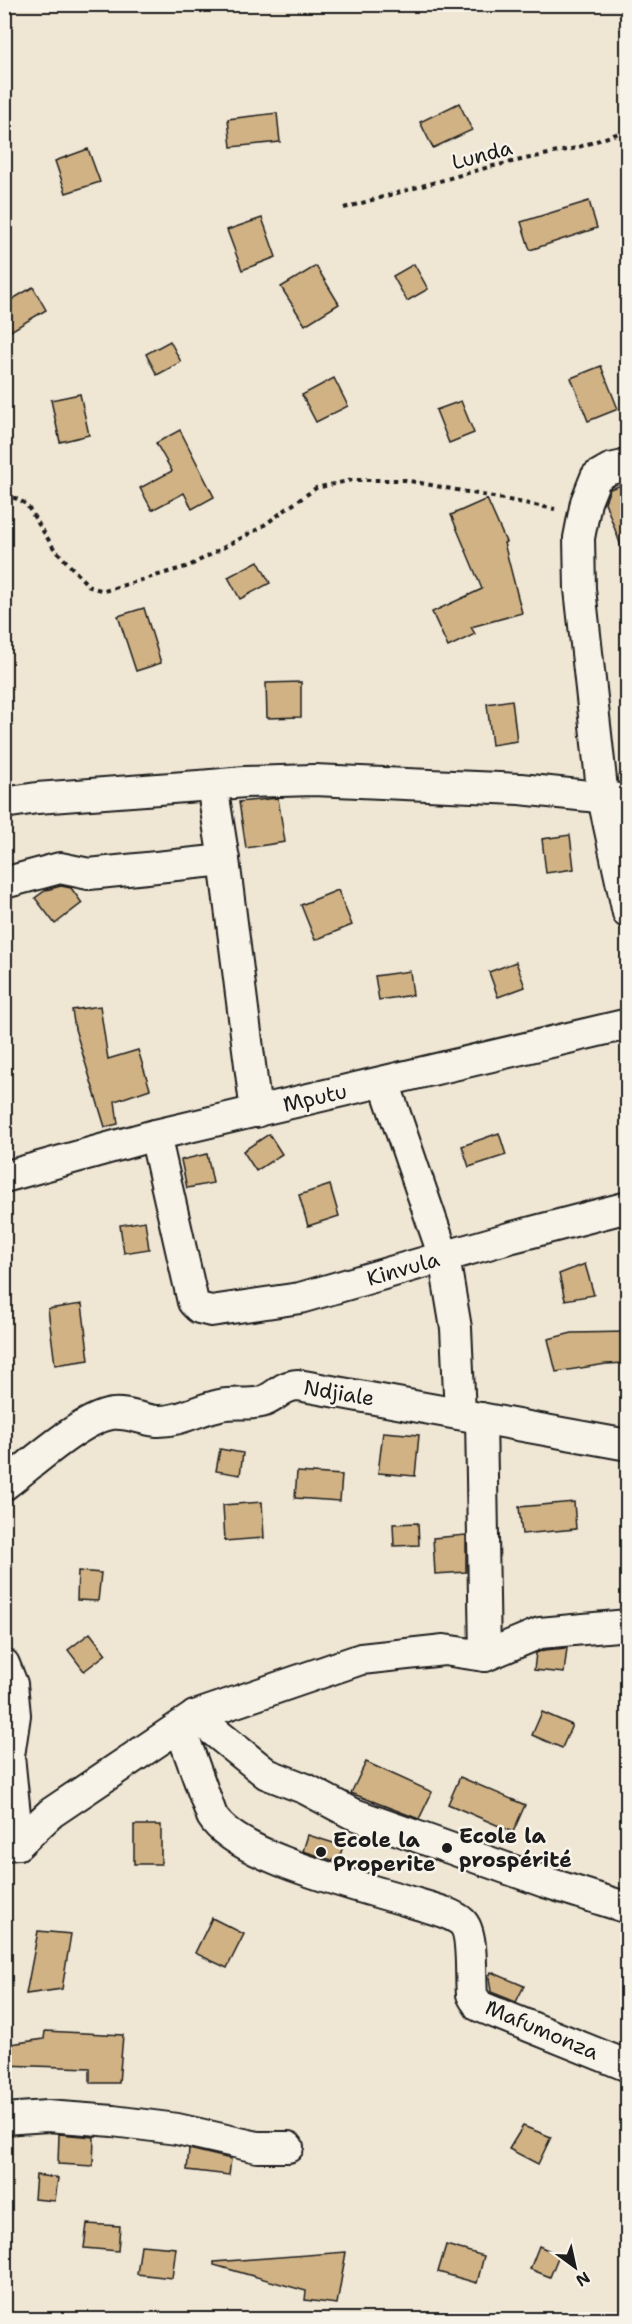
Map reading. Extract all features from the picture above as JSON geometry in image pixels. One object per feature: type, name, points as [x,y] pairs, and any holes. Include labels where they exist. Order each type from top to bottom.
[{"type":"street","points":[[627,465],[610,469],[596,477],[588,492],[579,538],[580,589],[615,799],[627,913]]},
{"type":"street","points":[[4,803],[37,798],[243,782],[314,780],[520,789],[615,799]]},
{"type":"street","points":[[212,785],[224,860],[256,1112]]},
{"type":"street","points":[[4,884],[60,868],[88,874],[224,860]]},
{"type":"street","name":"Mputu","points":[[4,1177],[155,1135],[627,1024]]},
{"type":"street","points":[[384,1082],[444,1257],[471,1416],[485,1656]]},
{"type":"street","name":"Kinvula","points":[[155,1135],[195,1306],[211,1311],[300,1298],[627,1208]]},
{"type":"street","name":"Ndjiale","points":[[4,1485],[58,1443],[103,1417],[113,1414],[158,1421],[173,1419],[223,1404],[261,1402],[289,1386],[298,1385],[627,1445]]},
{"type":"street","points":[[11,1845],[51,1813],[188,1722],[361,1659],[444,1650],[485,1656],[540,1633],[627,1625]]},
{"type":"street","points":[[4,1664],[12,1684],[15,1714],[9,1756],[11,1845]]},
{"type":"street","points":[[188,1722],[267,1774],[306,1790],[351,1813],[545,1882],[627,1908]]},
{"type":"street","name":"Mafumonza","points":[[188,1722],[212,1816],[218,1826],[247,1846],[283,1862],[427,1907],[460,1920],[468,1932],[472,1996],[479,2006],[627,2066]]},
{"type":"street","points":[[4,2119],[47,2116],[113,2121],[177,2129],[257,2147],[288,2147]]},
{"type":"path","name":"Lunda","points":[[344,208],[489,167],[576,148],[627,129]]},
{"type":"path","points":[[4,498],[15,498],[26,504],[53,547],[90,587],[104,591],[189,566],[260,528],[315,488],[352,480],[405,480],[582,515]]},
{"type":"building","points":[[459,103],[472,130],[433,148],[420,122]]},
{"type":"building","points":[[277,113],[280,142],[231,147],[228,119]]},
{"type":"building","points":[[88,149],[100,182],[66,193],[55,161]]},
{"type":"building","points":[[589,201],[597,228],[530,250],[521,222]]},
{"type":"building","points":[[262,218],[276,257],[242,270],[227,230]]},
{"type":"building","points":[[414,264],[428,289],[407,301],[393,276]]},
{"type":"building","points":[[316,266],[339,304],[305,325],[281,287]]},
{"type":"building","points":[[33,287],[46,310],[4,335],[4,304]]},
{"type":"building","points":[[170,341],[181,362],[157,375],[146,354]]},
{"type":"building","points":[[601,366],[618,409],[588,421],[571,378]]},
{"type":"building","points":[[334,378],[348,406],[316,422],[302,395]]},
{"type":"building","points":[[80,394],[89,435],[60,442],[51,400]]},
{"type":"building","points":[[461,401],[474,433],[449,443],[436,410]]},
{"type":"building","points":[[180,430],[214,497],[192,509],[184,493],[152,510],[140,488],[172,471],[156,443]]},
{"type":"building","points":[[627,483],[627,557],[625,557],[605,502],[610,489]]},
{"type":"building","points":[[487,499],[506,542],[504,543],[522,613],[471,627],[475,634],[448,647],[432,612],[482,589],[451,515]]},
{"type":"building","points":[[258,561],[270,583],[240,599],[228,577]]},
{"type":"building","points":[[144,608],[161,663],[136,671],[118,616]]},
{"type":"building","points":[[301,682],[301,717],[267,718],[266,683]]},
{"type":"building","points":[[512,700],[517,741],[492,745],[487,704]]},
{"type":"building","points":[[278,798],[285,842],[246,848],[239,802]]},
{"type":"building","points":[[570,835],[574,869],[546,873],[542,839]]},
{"type":"building","points":[[61,886],[71,888],[82,903],[55,924],[35,898],[46,890]]},
{"type":"building","points":[[338,890],[352,925],[315,940],[301,905]]},
{"type":"building","points":[[516,962],[525,987],[498,997],[489,972]]},
{"type":"building","points":[[410,971],[413,995],[379,1000],[375,976]]},
{"type":"building","points":[[100,1006],[108,1059],[138,1050],[150,1089],[115,1101],[118,1124],[105,1127],[75,1029],[72,1010]]},
{"type":"building","points":[[499,1133],[506,1155],[469,1167],[462,1146]]},
{"type":"building","points":[[269,1134],[282,1154],[256,1171],[243,1151]]},
{"type":"building","points":[[207,1154],[213,1183],[187,1188],[181,1160]]},
{"type":"building","points":[[330,1185],[339,1216],[308,1226],[299,1195]]},
{"type":"building","points":[[145,1221],[149,1249],[124,1253],[120,1225]]},
{"type":"building","points":[[585,1264],[594,1295],[565,1300],[559,1274]]},
{"type":"building","points":[[82,1304],[89,1360],[55,1365],[48,1309]]},
{"type":"building","points":[[627,1332],[627,1363],[556,1372],[548,1339],[572,1333]]},
{"type":"building","points":[[383,1432],[419,1435],[415,1476],[378,1473]]},
{"type":"building","points":[[220,1449],[243,1453],[240,1475],[216,1471]]},
{"type":"building","points":[[297,1472],[342,1475],[340,1501],[295,1498]]},
{"type":"building","points":[[262,1502],[264,1538],[225,1541],[223,1505]]},
{"type":"building","points":[[574,1502],[576,1529],[522,1534],[519,1507]]},
{"type":"building","points":[[418,1523],[419,1545],[394,1546],[393,1524]]},
{"type":"building","points":[[466,1535],[466,1572],[435,1574],[433,1538]]},
{"type":"building","points":[[78,1571],[101,1573],[98,1601],[77,1600]]},
{"type":"building","points":[[90,1633],[106,1654],[84,1671],[68,1650]]},
{"type":"building","points":[[567,1648],[564,1673],[534,1670],[536,1653]]},
{"type":"building","points":[[542,1712],[572,1725],[562,1748],[532,1735]]},
{"type":"building","points":[[366,1762],[432,1792],[419,1819],[351,1793]]},
{"type":"building","points":[[460,1777],[525,1805],[513,1832],[448,1804]]},
{"type":"building","points":[[134,1825],[161,1825],[161,1864],[134,1864]]},
{"type":"building","points":[[308,1835],[343,1846],[338,1862],[303,1851]]},
{"type":"building","points":[[212,1918],[244,1934],[227,1968],[195,1953]]},
{"type":"building","points":[[38,1931],[71,1934],[62,1989],[26,1994]]},
{"type":"building","points":[[491,1972],[524,1986],[516,2002],[491,1992],[489,1977]]},
{"type":"building","points":[[45,2031],[123,2035],[119,2083],[90,2083],[90,2068],[4,2065],[4,2045],[44,2039]]},
{"type":"building","points":[[523,2126],[551,2137],[538,2164],[509,2149]]},
{"type":"building","points":[[59,2134],[94,2137],[93,2166],[58,2164]]},
{"type":"building","points":[[189,2149],[231,2159],[229,2175],[187,2170]]},
{"type":"building","points":[[36,2175],[58,2178],[55,2201],[34,2199]]},
{"type":"building","points":[[87,2224],[120,2226],[118,2251],[84,2248]]},
{"type":"building","points":[[141,2245],[176,2248],[172,2278],[137,2274]]},
{"type":"building","points":[[446,2245],[484,2256],[477,2283],[438,2272]]},
{"type":"building","points":[[539,2246],[559,2255],[550,2277],[530,2269]]},
{"type":"building","points":[[346,2252],[337,2304],[305,2300],[306,2291],[214,2265],[214,2262]]},
{"type":"place","name":"Ecole la prospérité","points":[[447,1848]]},
{"type":"place","name":"Ecole la Properite","points":[[321,1852]]}]
